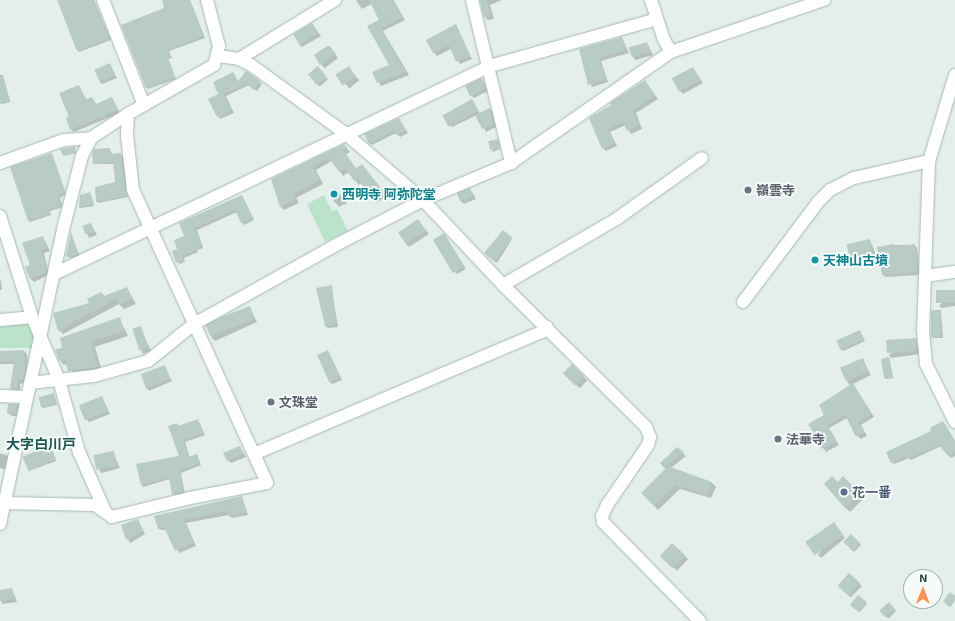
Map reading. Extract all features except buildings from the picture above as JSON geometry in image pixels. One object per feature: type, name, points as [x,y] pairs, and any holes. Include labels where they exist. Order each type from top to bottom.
[{"type":"street","points":[[103,0],[144,105]]},
{"type":"street","points":[[0,163],[64,140],[91,138],[128,114],[214,65],[218,56],[218,38],[207,0]]},
{"type":"street","points":[[239,59],[335,0]]},
{"type":"street","points":[[472,0],[490,66],[511,163]]},
{"type":"street","points":[[651,0],[663,38],[671,52]]},
{"type":"street","points":[[30,383],[94,376],[148,362],[194,324],[424,200],[511,163],[671,52],[824,0]]},
{"type":"street","points":[[54,274],[345,133],[490,66],[656,19]]},
{"type":"street","points":[[218,56],[239,59],[345,133],[424,200],[502,285],[547,327],[646,428],[650,437],[648,445],[607,505],[602,516],[603,522],[700,621]]},
{"type":"street","points":[[955,75],[929,161],[923,330],[926,364],[955,422]]},
{"type":"street","points":[[5,502],[95,505],[112,517],[190,498],[267,483],[133,190],[126,135],[128,114]]},
{"type":"street","points":[[0,524],[54,274],[82,156],[91,138]]},
{"type":"street","points":[[502,285],[618,218],[702,158]]},
{"type":"street","points":[[743,302],[818,202],[830,190],[854,178],[929,161]]},
{"type":"street","points":[[0,216],[32,317],[59,380],[79,452],[104,511]]},
{"type":"street","points":[[925,276],[955,272]]},
{"type":"street","points":[[0,320],[32,317]]},
{"type":"street","points":[[254,454],[398,391],[542,332],[547,327]]},
{"type":"street","points":[[0,396],[27,397]]},
{"type":"green space","points":[[324,195],[332,211],[337,209],[348,231],[325,242],[307,204]]},
{"type":"green space","points":[[29,321],[37,338],[33,348],[0,348],[0,324]]},
{"type":"place","name":"嶺雲寺","points":[[748,190]]},
{"type":"place","name":"西明寺 阿弥陀堂","points":[[334,194]]},
{"type":"place","name":"天神山古墳","points":[[815,260]]},
{"type":"place","name":"文珠堂","points":[[271,402]]},
{"type":"place","name":"法華寺","points":[[778,439]]},
{"type":"place","name":"花一番","points":[[844,492]]},
{"type":"district","name":"大字白川戸","points":[[41,444]]}]
